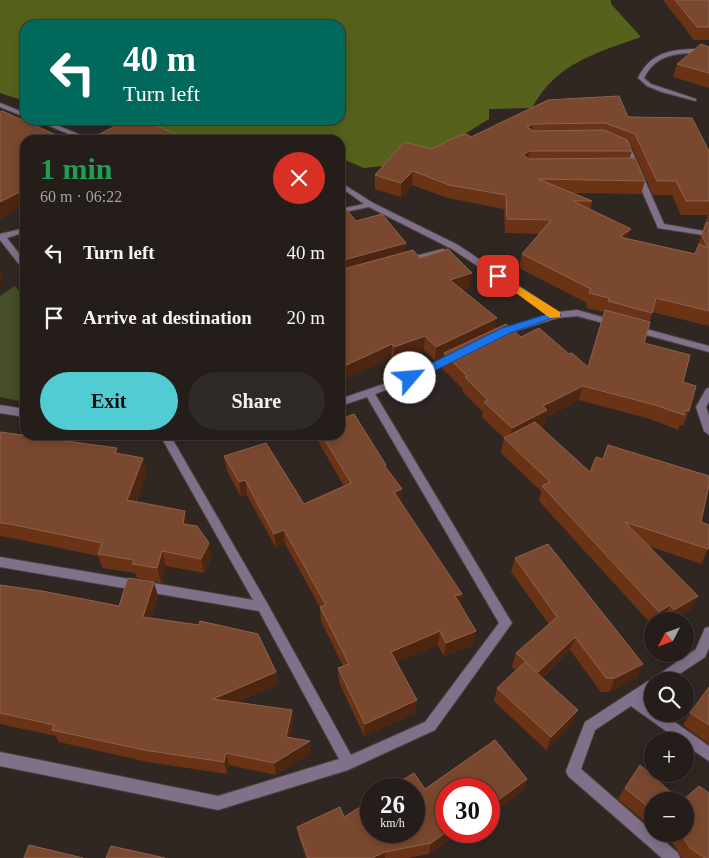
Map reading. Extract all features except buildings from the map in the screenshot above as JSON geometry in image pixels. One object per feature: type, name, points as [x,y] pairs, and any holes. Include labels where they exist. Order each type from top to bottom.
[{"type":"street","points":[[694,100],[649,85],[641,78],[648,63],[661,55],[690,51],[709,51]]},
{"type":"street","points":[[0,104],[20,113]]},
{"type":"street","points":[[8,116],[16,112]]},
{"type":"street","points":[[51,125],[76,135]]},
{"type":"street","points":[[610,144],[628,151],[661,226],[709,234]]},
{"type":"street","points":[[626,168],[636,168]]},
{"type":"street","points":[[345,188],[370,206],[455,248],[556,315]]},
{"type":"street","points":[[345,210],[370,206]]},
{"type":"street","points":[[20,231],[0,237],[20,260]]},
{"type":"street","points":[[398,264],[455,248]]},
{"type":"street","points":[[489,339],[506,330],[556,315],[576,312],[709,349]]},
{"type":"street","points":[[345,402],[410,378],[462,352]]},
{"type":"street","points":[[709,392],[700,407],[709,431]]},
{"type":"street","points":[[0,759],[218,802],[348,763],[430,726],[506,623],[369,393]]},
{"type":"street","points":[[0,409],[20,412]]},
{"type":"street","points":[[168,440],[263,607],[348,763]]},
{"type":"street","points":[[0,562],[263,607]]},
{"type":"street","points":[[672,672],[701,653],[709,632]]},
{"type":"street","points":[[644,691],[590,726],[573,771],[673,858]]},
{"type":"street","points":[[632,699],[644,708]]},
{"type":"street","points":[[664,722],[709,754]]},
{"type":"green space","points":[[0,0],[611,0],[611,4],[641,37],[593,55],[565,70],[553,80],[532,108],[489,109],[489,119],[466,133],[470,144],[421,162],[364,168],[345,160],[345,135],[144,135],[110,125],[345,125],[345,20],[20,20],[20,99],[0,93]]},
{"type":"green space","points":[[15,286],[20,292],[20,401],[0,397],[0,296]]},
{"type":"slow traffic","points":[[520,290],[556,315],[554,315]]},
{"type":"route","points":[[410,378],[506,330],[556,315],[498,276]]}]
